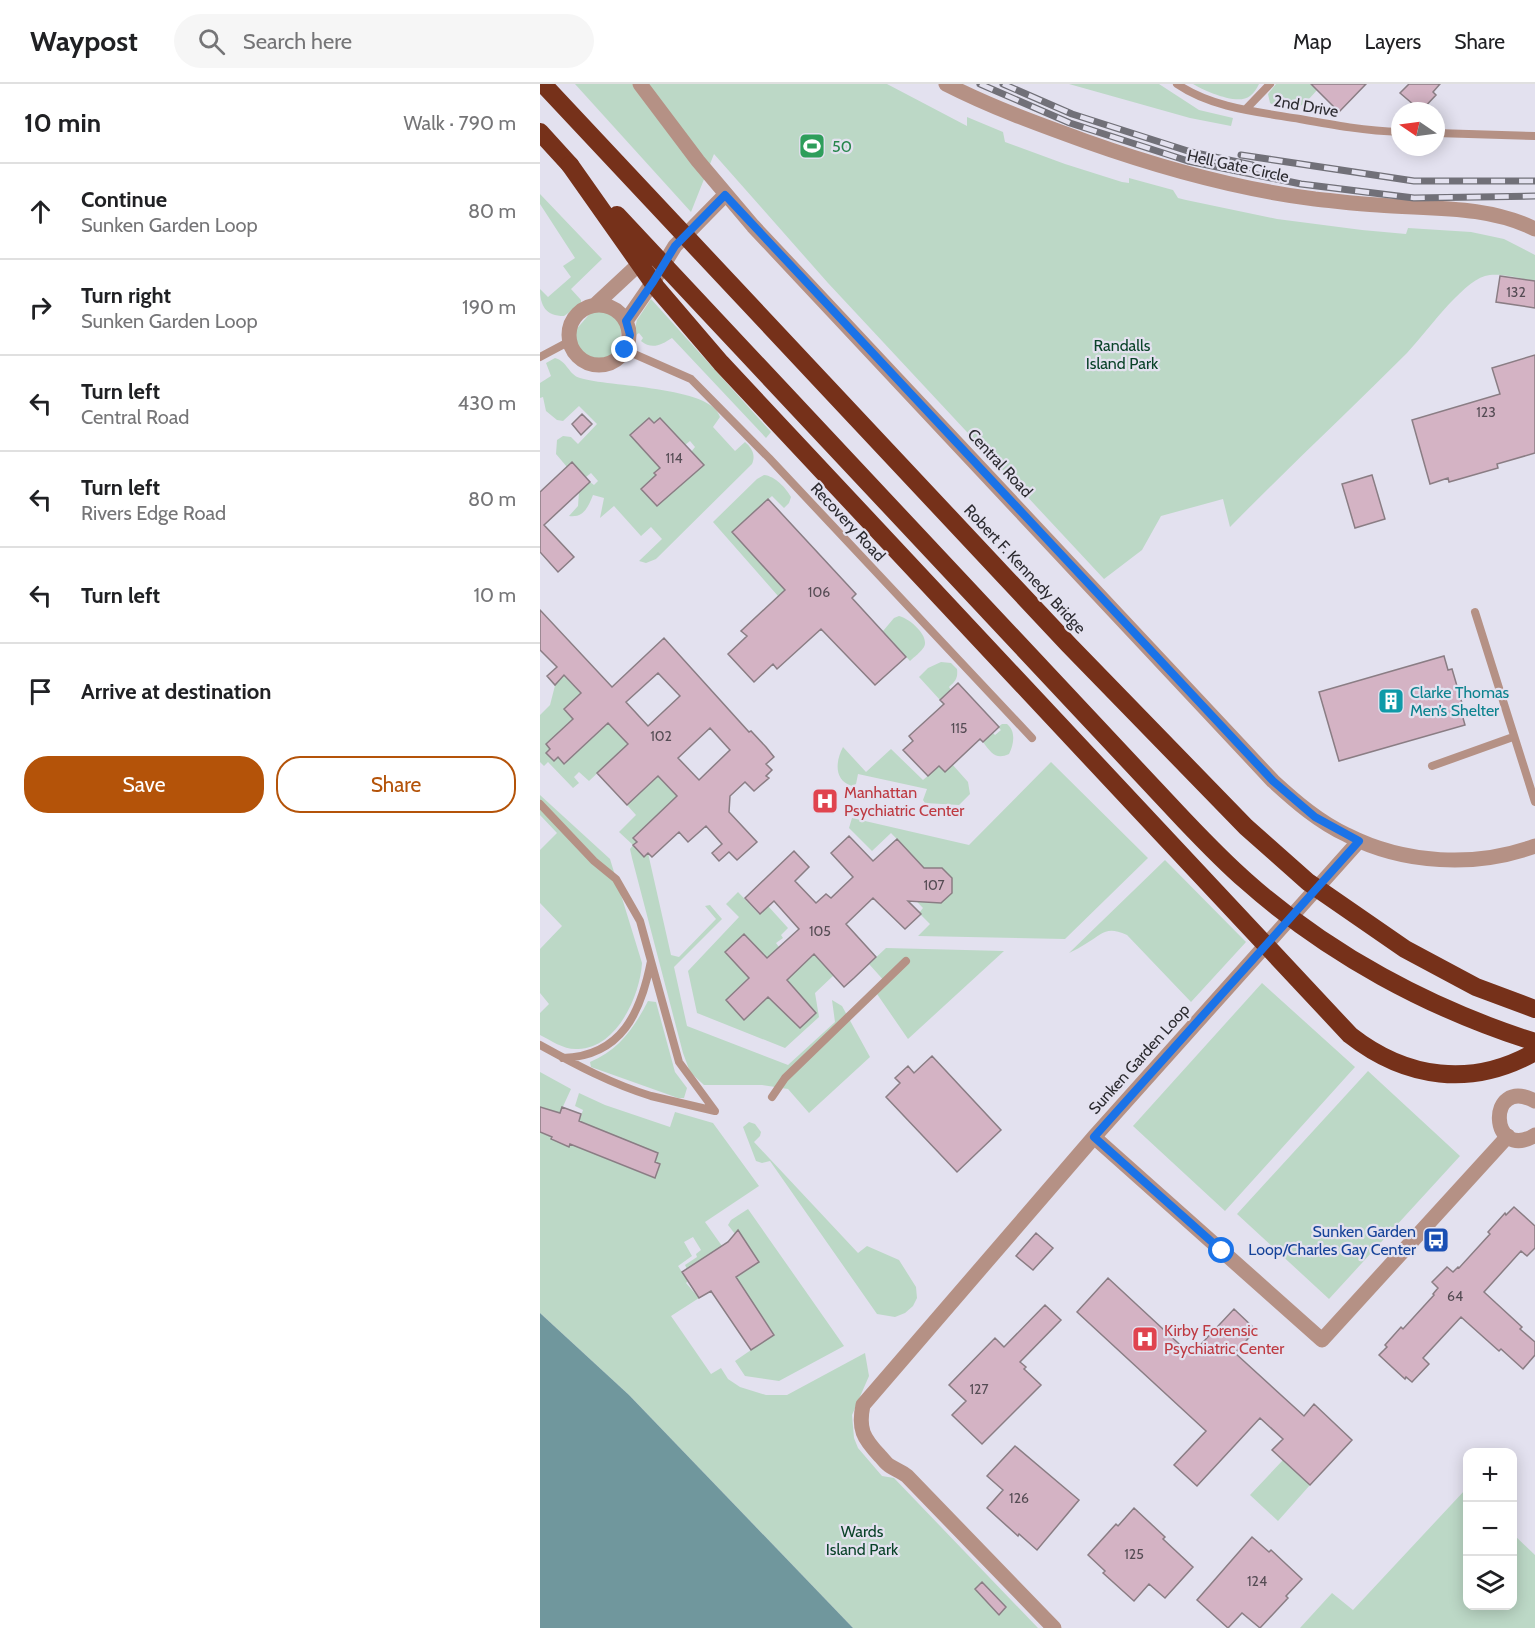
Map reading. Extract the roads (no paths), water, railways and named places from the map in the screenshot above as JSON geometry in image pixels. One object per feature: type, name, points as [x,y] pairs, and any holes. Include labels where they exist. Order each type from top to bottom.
[{"type":"highway","name":"Robert F. Kennedy Bridge","points":[[543,84],[1069,645],[1253,834],[1308,882],[1405,950],[1476,987],[1535,1009]]},
{"type":"highway","points":[[540,132],[1184,820],[1247,882],[1313,933],[1364,966],[1474,1021],[1535,1042]]},
{"type":"highway","points":[[570,165],[656,287],[733,377],[1346,1030],[1382,1056],[1405,1066],[1434,1073],[1479,1073],[1505,1066],[1535,1052]]},
{"type":"street","name":"Central Road","points":[[640,84],[725,195],[1273,781],[1315,817],[1359,841]]},
{"type":"street","name":"Hell Gate Circle","points":[[946,84],[1058,132],[1131,158],[1209,180],[1314,199],[1473,212],[1512,219],[1535,228]]},
{"type":"street","points":[[626,321],[675,246],[725,195]]},
{"type":"street","points":[[595,305],[608,306],[616,310],[626,321],[630,335],[625,350],[615,361],[606,364],[596,365],[578,356],[570,341],[573,320],[580,312],[595,305],[638,265],[675,246]]},
{"type":"street","points":[[1359,841],[1416,857],[1439,860],[1487,858],[1535,846]]},
{"type":"street","name":"Sunken Garden Loop","points":[[1359,841],[1094,1137],[1322,1340],[1508,1136]]},
{"type":"street","points":[[1535,1101],[1515,1097],[1504,1103],[1498,1114],[1498,1121],[1503,1132],[1508,1136],[1521,1141],[1535,1135]]},
{"type":"street","points":[[1054,1628],[907,1476],[890,1466],[872,1448],[864,1438],[860,1421],[863,1405],[875,1389],[1094,1137]]},
{"type":"lane","name":"2nd Drive","points":[[1177,84],[1206,100],[1246,110],[1366,130],[1391,131]]},
{"type":"lane","points":[[1246,110],[1270,84]]},
{"type":"lane","points":[[1445,133],[1535,136]]},
{"type":"lane","points":[[540,357],[570,341]]},
{"type":"lane","name":"Recovery Road","points":[[625,350],[691,379],[769,458],[1032,738]]},
{"type":"lane","points":[[1475,612],[1535,802]]},
{"type":"lane","points":[[1432,766],[1513,737]]},
{"type":"lane","points":[[540,804],[594,861],[616,879],[640,921],[679,1062],[715,1111],[650,1095],[588,1071],[540,1046]]},
{"type":"lane","points":[[563,1058],[581,1057],[598,1052],[619,1036],[638,1008],[646,988],[651,961]]},
{"type":"lane","points":[[772,1097],[779,1084],[906,961]]},
{"type":"railway","points":[[980,84],[1070,123],[1188,161],[1301,184],[1414,198],[1535,196]]},
{"type":"railway","points":[[1003,84],[1072,114],[1191,152],[1252,165]]},
{"type":"railway","points":[[1241,155],[1414,181],[1535,181]]},
{"type":"place","name":"50","points":[[812,146]]},
{"type":"place","name":"Clarke Thomas Men’s Shelter","points":[[1391,701]]},
{"type":"place","name":"Manhattan Psychiatric Center","points":[[825,801]]},
{"type":"place","name":"Sunken Garden Loop/Charles Gay Center","points":[[1436,1240]]},
{"type":"place","name":"Kirby Forensic Psychiatric Center","points":[[1145,1339]]},
{"type":"park label","name":"Randalls Island Park","points":[[1122,354]]},
{"type":"park label","name":"Wards Island Park","points":[[862,1540]]}]
